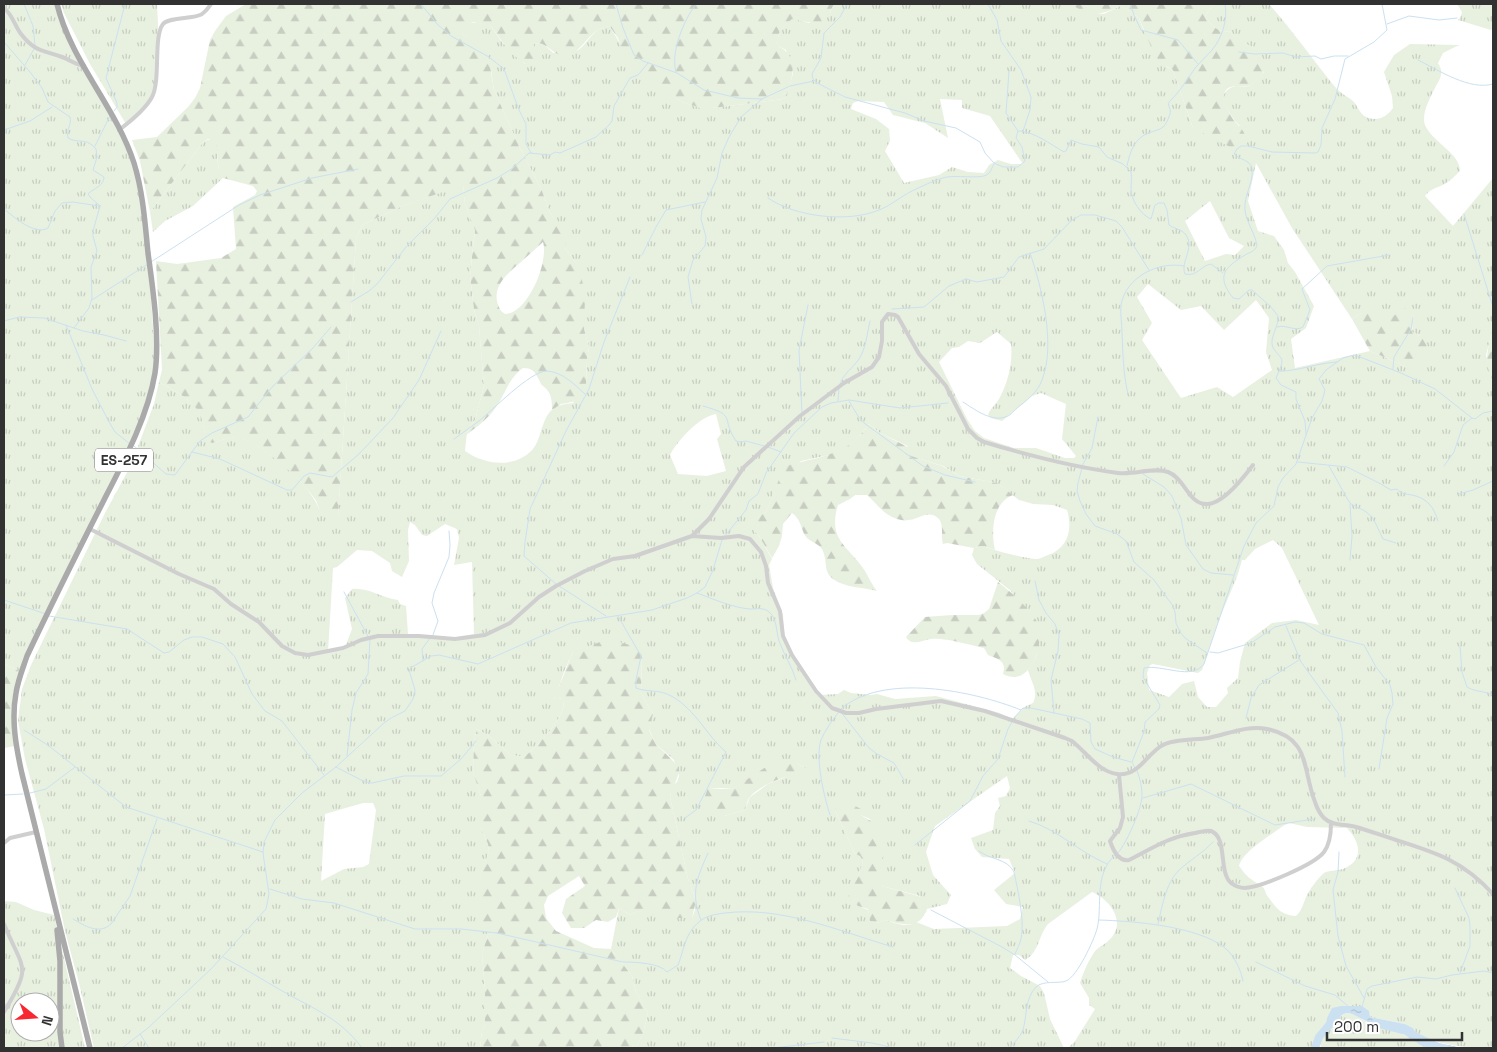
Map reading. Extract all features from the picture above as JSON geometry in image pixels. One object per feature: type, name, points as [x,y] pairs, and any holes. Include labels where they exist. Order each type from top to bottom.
[{"type":"main road","name":"ES-257","points":[[57,4],[64,25],[84,66],[120,130],[134,163],[141,196],[153,289],[156,361],[151,389],[136,430],[27,656],[15,694],[14,734],[55,913],[69,960],[90,1048]]},
{"type":"main road","name":"ES-257","points":[[55,913],[60,961],[60,1032],[62,1048]]},
{"type":"street","points":[[120,130],[141,111],[152,97],[155,89],[158,48],[162,26],[165,22],[200,15],[211,4]]},
{"type":"street","points":[[4,8],[21,34],[32,46],[42,52],[63,57],[74,64],[84,66]]},
{"type":"street","points":[[692,536],[709,520],[744,466],[800,416],[844,383],[872,367],[879,357],[882,341],[882,322],[888,314],[895,314],[898,317],[919,354],[946,386],[968,428],[977,438],[984,442],[1029,455],[1107,471],[1126,474],[1156,470],[1168,472],[1180,480],[1194,500],[1206,504],[1223,497],[1253,465]]},
{"type":"street","points":[[90,528],[173,571],[214,589],[236,607],[259,622],[282,646],[295,653],[308,655],[343,648],[361,640],[378,636],[419,636],[455,639],[485,635],[510,623],[546,592],[585,571],[614,559],[635,556],[692,536],[746,538],[761,552],[766,566],[768,583],[780,611],[783,636],[792,655],[816,691],[832,708],[846,713],[859,713],[934,701],[949,702],[995,714],[1072,741],[1107,771],[1119,775],[1136,769],[1151,753],[1166,743],[1208,738],[1241,729],[1268,729],[1292,740],[1300,748],[1314,800],[1324,818],[1331,823],[1357,827],[1447,857],[1480,880],[1493,894]]},
{"type":"street","points":[[1119,775],[1123,817],[1120,828],[1110,842],[1121,859],[1124,861],[1129,860],[1157,844],[1174,838],[1211,831],[1216,835],[1221,848],[1224,873],[1228,880],[1242,888],[1267,882],[1320,857],[1328,844],[1331,823]]},
{"type":"street","points":[[4,843],[10,838],[36,832]]},
{"type":"street","points":[[4,924],[21,959],[23,971],[18,987],[4,1012]]},
{"type":"green space","points":[[4,4],[56,4],[60,19],[117,123],[133,163],[147,237],[155,370],[147,402],[124,462],[20,671],[4,664]]},
{"type":"green space","points":[[61,4],[157,4],[159,46],[153,97],[126,124],[90,64]]},
{"type":"green space","points":[[246,4],[834,4],[825,21],[813,23],[792,19],[780,30],[778,46],[789,56],[793,68],[787,96],[783,99],[713,108],[701,108],[682,102],[641,77],[627,63],[618,38],[610,27],[599,29],[569,55],[559,55],[543,44],[534,44],[533,52],[536,60],[534,66],[530,66],[513,54],[491,26],[473,22],[465,26],[462,34],[477,42],[488,54],[494,90],[542,191],[549,210],[566,240],[565,248],[576,263],[581,275],[585,295],[584,329],[589,347],[583,400],[561,404],[552,410],[551,398],[547,390],[541,385],[534,372],[523,368],[511,381],[490,415],[466,435],[475,420],[484,386],[479,326],[474,310],[470,275],[475,230],[465,204],[463,185],[402,206],[362,225],[356,239],[338,517],[331,518],[322,513],[315,499],[300,481],[265,451],[241,439],[229,438],[212,443],[206,440],[202,420],[194,406],[183,396],[159,382],[162,370],[156,261],[177,264],[221,258],[236,249],[233,207],[255,195],[257,191],[253,186],[223,178],[219,174],[216,139],[208,139],[204,141],[150,212],[140,161],[132,140],[157,137],[195,98],[200,88],[210,40],[226,16]],"holes":[[[543,242],[544,251],[540,273],[529,296],[513,312],[505,314],[501,311],[497,296],[501,283],[510,272]]]},
{"type":"green space","points":[[834,4],[1071,4],[1087,12],[1104,14],[1120,6],[1139,18],[1143,29],[1167,67],[1173,70],[1193,128],[1240,126],[1221,102],[1223,96],[1231,88],[1251,85],[1264,72],[1253,48],[1236,38],[1231,32],[1222,31],[1213,26],[1205,16],[1214,4],[1269,4],[1336,88],[1354,102],[1364,116],[1374,119],[1388,114],[1393,108],[1392,96],[1384,72],[1394,55],[1410,44],[1459,45],[1443,53],[1438,63],[1441,76],[1427,106],[1424,121],[1433,137],[1456,159],[1460,171],[1448,182],[1431,190],[1425,196],[1453,226],[1493,178],[1493,328],[1486,355],[1493,381],[1493,1048],[1462,1047],[1443,1043],[1414,1032],[1413,1028],[1405,1024],[1370,1017],[1362,1006],[1341,1006],[1333,1025],[1340,1017],[1351,1014],[1380,1027],[1385,1025],[1393,1027],[1411,1039],[1422,1041],[1436,1048],[1321,1048],[1320,1043],[1314,1048],[1068,1048],[1075,1041],[1095,1009],[1089,1005],[1089,998],[1080,983],[1084,972],[1095,952],[1108,941],[1117,927],[1115,913],[1111,907],[1092,892],[1048,924],[1033,953],[1025,960],[1019,955],[1013,955],[1010,968],[1040,986],[1044,993],[1050,1019],[1064,1048],[632,1048],[633,1045],[636,1047],[643,1034],[648,1013],[636,992],[632,976],[611,949],[619,908],[631,915],[637,911],[692,918],[695,910],[695,898],[688,879],[670,797],[672,786],[677,782],[679,776],[674,760],[656,744],[649,729],[653,714],[641,693],[642,655],[573,652],[557,692],[553,697],[563,699],[561,713],[547,734],[529,753],[524,757],[511,755],[489,736],[477,729],[474,741],[473,773],[481,796],[481,828],[488,844],[489,852],[480,876],[489,932],[482,953],[485,1025],[482,1031],[480,1048],[94,1048],[65,931],[44,829],[25,759],[18,721],[22,689],[31,665],[105,513],[131,465],[154,404],[159,382],[195,406],[202,418],[205,433],[212,443],[229,438],[239,438],[261,448],[297,478],[307,489],[319,509],[338,517],[356,239],[362,225],[402,206],[463,184],[465,204],[475,229],[470,275],[474,310],[479,326],[484,386],[475,420],[467,432],[465,451],[491,462],[500,463],[518,460],[536,445],[544,421],[551,410],[563,404],[573,403],[586,385],[589,347],[584,329],[576,263],[565,248],[565,240],[549,210],[542,191],[494,90],[491,70],[469,38],[462,34],[465,26],[473,23],[491,26],[501,41],[525,64],[533,52],[533,44],[542,44],[553,53],[575,51],[582,47],[600,28],[610,27],[621,45],[660,88],[682,102],[701,108],[713,108],[783,99],[787,96],[793,73],[786,50],[778,46],[778,37],[781,30],[792,18],[809,23],[830,12]],"holes":[[[940,99],[962,100],[962,108],[990,116],[1023,164],[1011,164],[998,160],[989,165],[984,173],[968,172],[952,167],[939,175],[904,183],[885,151],[890,141],[889,129],[876,119],[851,109],[853,103],[858,101],[884,102],[893,115],[925,123],[948,138]],[[1256,163],[1292,228],[1352,319],[1361,313],[1387,321],[1414,314],[1412,332],[1421,336],[1407,367],[1370,351],[1295,368],[1291,339],[1306,328],[1314,306],[1288,263],[1284,250],[1274,236],[1258,231],[1248,201]],[[1210,201],[1229,238],[1244,246],[1235,255],[1226,254],[1205,261],[1185,221]],[[1148,284],[1181,310],[1201,306],[1224,330],[1256,300],[1269,318],[1266,352],[1272,370],[1233,397],[1217,387],[1181,398],[1142,340],[1152,323],[1137,297]],[[997,332],[1011,344],[1011,358],[1007,379],[999,399],[988,415],[991,418],[1002,421],[1032,396],[1041,393],[1066,404],[1062,439],[1076,456],[1074,458],[1065,458],[1036,448],[1014,448],[984,438],[975,431],[967,419],[939,362],[952,348],[959,347],[968,341],[980,343]],[[716,414],[721,434],[717,439],[726,471],[707,476],[678,474],[670,455],[678,443],[696,424]],[[869,424],[880,433],[908,446],[904,454],[943,466],[960,476],[997,483],[1019,500],[1033,504],[1053,505],[1067,510],[1069,531],[1064,543],[1055,552],[1037,559],[1026,558],[983,546],[974,548],[972,555],[977,564],[1011,591],[1039,639],[1036,657],[1028,670],[1035,690],[1035,699],[1033,703],[1026,706],[1012,719],[1000,713],[936,696],[895,699],[877,694],[851,693],[844,690],[838,694],[819,695],[794,657],[784,635],[783,615],[773,588],[769,565],[772,559],[759,536],[748,523],[766,512],[777,486],[801,461],[833,454],[855,441]],[[410,522],[415,525],[422,535],[427,536],[445,524],[457,529],[459,538],[454,565],[472,562],[474,634],[446,639],[408,634],[406,606],[400,604],[398,600],[369,591],[352,589],[345,598],[352,629],[344,650],[328,652],[333,568],[337,567],[357,550],[372,551],[390,563],[392,571],[402,577],[409,561],[408,530]],[[1273,540],[1282,548],[1319,625],[1296,620],[1272,623],[1245,643],[1238,678],[1227,688],[1228,693],[1216,707],[1207,707],[1198,697],[1194,681],[1182,684],[1169,697],[1149,690],[1147,673],[1150,665],[1198,673],[1202,670],[1242,560],[1245,560],[1255,549]],[[797,763],[806,769],[768,784],[750,797],[745,810],[724,816],[708,788],[734,788],[769,767]],[[1007,776],[1010,788],[1006,796],[998,798],[1000,806],[995,813],[993,830],[971,838],[975,849],[982,857],[1009,859],[1015,873],[994,890],[1006,904],[1023,907],[1020,919],[1007,926],[934,929],[916,922],[905,925],[884,920],[877,923],[871,921],[868,910],[858,906],[849,897],[863,861],[860,856],[855,854],[836,812],[861,815],[870,819],[882,834],[882,868],[880,878],[882,886],[920,896],[928,907],[927,909],[947,904],[951,895],[933,875],[926,852],[935,826]],[[363,803],[373,803],[376,810],[369,864],[363,867],[344,869],[321,881],[325,814]],[[1289,823],[1307,827],[1347,828],[1355,839],[1358,850],[1355,861],[1350,865],[1343,869],[1324,873],[1310,890],[1296,916],[1281,912],[1262,886],[1247,876],[1239,866],[1251,849]]]},
{"type":"green space","points":[[1071,4],[1214,4],[1205,16],[1210,23],[1219,30],[1231,32],[1255,49],[1265,63],[1263,74],[1254,83],[1246,86],[1230,87],[1223,96],[1222,102],[1244,132],[1245,139],[1242,149],[1230,147],[1193,128],[1173,70],[1161,63],[1154,54],[1139,18],[1120,6],[1095,14],[1083,11]]},
{"type":"green space","points":[[1457,4],[1493,4],[1493,29],[1458,20],[1462,12]]},
{"type":"green space","points":[[214,138],[217,144],[219,169],[223,178],[193,206],[165,221],[153,232],[150,212],[204,141]]},
{"type":"green space","points":[[1404,308],[1414,314],[1412,332],[1421,336],[1427,345],[1424,360],[1407,367],[1370,351],[1352,319],[1361,313],[1373,310],[1387,321]]},
{"type":"green space","points":[[1493,328],[1493,381],[1487,361]]},
{"type":"green space","points":[[869,424],[880,433],[908,447],[905,454],[942,466],[960,476],[997,483],[1013,495],[1001,504],[997,511],[993,527],[995,550],[983,546],[974,548],[947,543],[943,544],[942,527],[938,518],[927,515],[912,520],[897,519],[884,512],[867,495],[855,495],[838,505],[835,527],[841,542],[859,562],[877,591],[843,584],[830,577],[822,549],[808,539],[798,519],[792,513],[783,524],[779,546],[772,558],[759,536],[747,523],[766,512],[786,466],[821,457],[846,447]]},
{"type":"green space","points":[[998,582],[1028,609],[1039,628],[1038,649],[1029,669],[1022,675],[1013,677],[1003,674],[1003,663],[988,655],[984,648],[943,639],[911,642],[906,637],[925,617],[979,615],[984,613],[989,609]]},
{"type":"green space","points":[[615,641],[630,645],[642,654],[641,693],[653,714],[649,730],[656,744],[679,767],[670,797],[688,879],[695,898],[692,918],[671,918],[637,911],[631,915],[619,908],[616,917],[608,922],[596,920],[584,928],[571,928],[562,913],[566,899],[585,886],[579,876],[548,896],[544,905],[546,918],[556,931],[594,948],[611,949],[632,976],[636,992],[648,1013],[643,1034],[636,1047],[633,1045],[632,1048],[480,1048],[482,1031],[485,1025],[482,953],[489,932],[482,931],[480,875],[489,852],[488,844],[481,828],[481,796],[473,773],[474,741],[477,729],[489,736],[511,755],[524,757],[547,734],[561,713],[563,699],[552,697],[561,683],[573,652],[600,642]]},
{"type":"green space","points":[[4,664],[20,671],[14,690],[12,708],[15,746],[4,748]]},
{"type":"green space","points":[[789,761],[797,763],[806,769],[805,773],[800,776],[780,779],[759,789],[749,798],[745,810],[724,816],[715,814],[707,805],[705,796],[708,788],[734,788],[772,763]]},
{"type":"green space","points":[[839,801],[845,801],[861,809],[861,815],[878,826],[884,847],[882,886],[925,898],[928,907],[920,920],[910,924],[884,920],[877,923],[870,921],[868,909],[858,906],[848,897],[863,861],[860,856],[855,854],[836,812],[835,806]]},
{"type":"green space","points":[[4,901],[16,902],[34,910],[54,915],[85,1048],[4,1048]]},
{"type":"water","points":[[1362,1006],[1369,1011],[1370,1017],[1405,1024],[1413,1028],[1415,1032],[1439,1043],[1462,1048],[1436,1048],[1422,1041],[1411,1039],[1393,1027],[1385,1025],[1380,1027],[1348,1013],[1337,1019],[1333,1025],[1326,1025],[1332,1008]]},
{"type":"waterway","points":[[24,4],[33,26],[35,45]]},
{"type":"waterway","points":[[114,111],[117,103],[106,78],[125,4]]},
{"type":"waterway","points":[[421,4],[437,24],[451,36],[489,57],[504,69],[526,124],[526,144],[531,153]]},
{"type":"waterway","points":[[616,4],[634,55],[643,61],[677,73],[704,90],[738,98],[762,99],[790,86],[814,81]]},
{"type":"waterway","points":[[676,72],[675,55],[679,36],[696,4]]},
{"type":"waterway","points":[[847,4],[840,17],[824,33],[821,58],[812,74],[813,79],[817,83],[845,97],[905,113],[924,121],[956,128],[980,142],[985,153],[994,163],[1003,167],[1018,167],[1025,161],[1022,147],[1016,138],[1018,131]]},
{"type":"waterway","points":[[988,4],[997,20],[1001,41],[1021,70],[1031,97],[1030,110],[1023,131]]},
{"type":"waterway","points":[[1130,4],[1141,30],[1178,40],[1198,64]]},
{"type":"waterway","points":[[1127,166],[1131,151],[1136,142],[1144,135],[1164,126],[1170,114],[1169,102],[1216,45],[1225,22],[1225,4]]},
{"type":"waterway","points":[[1306,434],[1305,421],[1296,399],[1296,392],[1281,385],[1276,378],[1282,362],[1281,357],[1272,344],[1278,316],[1252,290],[1249,290],[1239,299],[1233,298],[1225,284],[1224,278],[1227,269],[1253,251],[1257,246],[1245,209],[1252,177],[1252,168],[1234,154],[1241,146],[1272,152],[1318,152],[1321,145],[1322,128],[1335,99],[1345,59],[1374,42],[1387,30],[1382,4]]},
{"type":"waterway","points":[[1387,24],[1409,16],[1439,20],[1457,18]]},
{"type":"waterway","points":[[4,42],[42,88],[48,102],[70,117],[68,138],[89,143],[96,149],[97,157],[93,170],[104,177],[101,185],[88,194],[100,206],[93,231],[97,251],[91,267],[92,298],[89,308],[74,328]]},
{"type":"waterway","points":[[25,65],[34,49]]},
{"type":"waterway","points":[[1239,52],[1254,54],[1283,53],[1296,57],[1315,56],[1321,59],[1334,56],[1348,56]]},
{"type":"waterway","points":[[1418,60],[1464,82],[1474,85],[1493,84]]},
{"type":"waterway","points":[[351,302],[377,284],[406,247],[434,219],[450,199],[497,178],[513,168],[529,153],[550,155],[555,152],[560,153],[596,137],[612,121],[614,106],[630,78],[638,75],[648,63]]},
{"type":"waterway","points":[[1009,71],[1006,113],[1018,131]]},
{"type":"waterway","points":[[692,304],[688,277],[693,260],[705,246],[706,237],[701,219],[702,210],[717,178],[722,153],[729,137],[741,117],[762,99]]},
{"type":"waterway","points":[[4,130],[30,121],[52,107]]},
{"type":"waterway","points":[[95,146],[110,116]]},
{"type":"waterway","points":[[1019,131],[1037,136],[1064,152],[1071,140],[1099,147],[1107,157],[1123,164],[1131,172],[1131,193],[1137,207],[1151,219],[1155,205],[1164,203],[1169,225],[1186,235],[1189,245],[1184,265],[1185,274],[1196,273],[1211,264],[1223,273]]},
{"type":"waterway","points":[[768,198],[779,205],[807,214],[837,217],[866,214],[883,208],[912,191],[943,178],[985,176],[990,172],[994,164]]},
{"type":"waterway","points":[[151,262],[239,205],[260,195],[312,178],[358,169]]},
{"type":"waterway","points":[[4,209],[25,225],[37,230],[43,230],[48,228],[55,211],[62,203],[73,202],[99,206]]},
{"type":"waterway","points":[[642,255],[666,210],[705,202]]},
{"type":"waterway","points":[[1464,214],[1493,307]]},
{"type":"waterway","points":[[892,309],[924,307],[949,286],[966,279],[977,282],[1004,277],[1019,257],[1044,249],[1072,220],[1081,215],[1095,215],[1116,221],[1122,227],[1149,270]]},
{"type":"waterway","points":[[963,402],[988,416],[994,418],[1005,417],[1010,415],[1028,399],[1042,380],[1046,366],[1048,334],[1043,299],[1030,253]]},
{"type":"waterway","points":[[1277,327],[1284,326],[1297,329],[1303,327],[1310,310],[1302,289],[1327,266],[1389,255]]},
{"type":"waterway","points":[[92,300],[148,264]]},
{"type":"waterway","points":[[1128,394],[1124,371],[1121,312],[1124,295],[1129,286],[1145,273],[1164,266],[1184,266]]},
{"type":"waterway","points":[[556,584],[524,556],[530,509],[566,431],[589,389],[604,342],[630,277]]},
{"type":"waterway","points":[[802,414],[799,350],[808,305]]},
{"type":"waterway","points":[[4,321],[19,317],[44,318],[83,331],[126,341]]},
{"type":"waterway","points":[[1393,369],[1394,357],[1411,329],[1413,318]]},
{"type":"waterway","points":[[840,384],[843,377],[861,355],[865,346],[870,321]]},
{"type":"waterway","points":[[66,325],[92,389],[108,420],[115,432],[130,444]]},
{"type":"waterway","points":[[134,446],[166,474],[175,475],[200,441],[212,433],[248,417],[273,386],[312,349],[331,327]]},
{"type":"waterway","points":[[192,452],[220,459],[287,490],[292,490],[304,476],[310,473],[332,477],[359,454],[393,418],[419,380],[441,331]]},
{"type":"waterway","points":[[1135,768],[1132,762],[1144,732],[1145,722],[1159,709],[1160,705],[1143,677],[1144,668],[1151,667],[1184,672],[1199,669],[1204,664],[1244,546],[1256,523],[1274,506],[1278,487],[1283,478],[1296,464],[1312,418],[1322,401],[1325,390],[1319,379],[1326,370],[1343,358],[1354,355],[1401,373],[1435,389],[1472,418]]},
{"type":"waterway","points":[[1280,371],[1337,362]]},
{"type":"waterway","points":[[454,439],[479,421],[531,377],[540,373],[547,371],[558,374],[586,395]]},
{"type":"waterway","points":[[838,401],[839,388]]},
{"type":"waterway","points":[[724,537],[746,510],[749,501],[758,494],[766,473],[794,433],[822,407],[831,403],[849,400],[900,408],[948,403]]},
{"type":"waterway","points":[[849,401],[864,423],[923,466],[945,475],[975,482]]},
{"type":"waterway","points":[[703,406],[725,415],[736,441],[746,441],[764,446]]},
{"type":"waterway","points":[[1444,466],[1454,452],[1463,425],[1472,418],[1475,419],[1483,413],[1493,411]]},
{"type":"waterway","points":[[1098,417],[1092,448],[1083,464],[1077,491],[1086,514],[1095,526],[1117,534],[1126,541],[1134,562],[1154,580],[1173,606],[1176,623],[1180,632],[1185,638],[1207,653]]},
{"type":"waterway","points":[[768,447],[781,452]]},
{"type":"waterway","points":[[1298,462],[1347,467],[1391,490],[1397,489],[1402,493],[1422,498],[1434,511],[1438,521]]},
{"type":"waterway","points":[[1329,466],[1351,504],[1365,511],[1373,518],[1383,539],[1396,543]]},
{"type":"waterway","points":[[1143,474],[1164,487],[1172,496],[1181,518],[1186,545],[1203,569],[1211,573],[1233,575]]},
{"type":"waterway","points":[[1459,494],[1493,481]]},
{"type":"waterway","points":[[1350,504],[1352,536],[1350,560]]},
{"type":"waterway","points":[[433,635],[438,621],[432,603],[434,593],[449,557],[449,531]]},
{"type":"waterway","points":[[122,1048],[148,1028],[211,969],[266,909],[269,894],[263,853],[264,842],[275,820],[302,793],[336,767],[384,723],[405,711],[413,699],[415,690],[409,670],[412,667],[431,656],[439,655],[478,664],[571,623],[652,610],[687,598],[705,587],[713,570],[722,540]]},
{"type":"waterway","points":[[1035,581],[1039,600],[1055,624],[1059,635],[1058,651],[1051,680],[1054,713]]},
{"type":"waterway","points":[[559,586],[606,616]]},
{"type":"waterway","points":[[344,592],[370,640],[368,674],[356,693],[352,710],[347,756]]},
{"type":"waterway","points":[[697,593],[737,607],[767,610],[774,618],[779,641],[796,680]]},
{"type":"waterway","points":[[4,600],[46,614]]},
{"type":"waterway","points":[[49,616],[127,629],[164,653],[169,652],[184,640],[192,637],[202,637],[223,644],[235,657],[252,694],[265,711],[282,721],[324,775]]},
{"type":"waterway","points":[[618,616],[641,656],[636,688],[667,694],[676,699],[692,713],[726,752],[696,810],[685,818]]},
{"type":"waterway","points":[[1210,652],[1218,653],[1251,643],[1275,627],[1295,622],[1304,623],[1322,634],[1364,645],[1376,667],[1390,685],[1392,693],[1393,704],[1387,718],[1379,769]]},
{"type":"waterway","points":[[1286,626],[1301,662],[1338,713],[1342,731],[1345,777]]},
{"type":"waterway","points":[[423,661],[422,649],[430,638]]},
{"type":"waterway","points":[[1460,646],[1462,672],[1467,687],[1493,695]]},
{"type":"waterway","points":[[1246,718],[1251,698],[1259,685],[1299,660]]},
{"type":"waterway","points":[[841,709],[859,698],[880,691],[904,688],[929,688],[954,692],[979,697],[1021,710],[1023,708],[1031,708],[1082,719],[1090,723],[1091,742],[1095,749],[1131,762]]},
{"type":"waterway","points":[[1014,718],[1021,710]]},
{"type":"waterway","points":[[841,712],[869,748],[894,763],[904,780]]},
{"type":"waterway","points":[[830,815],[821,778],[819,748],[824,733],[838,713]]},
{"type":"waterway","points":[[915,845],[970,801],[983,776],[998,759],[1012,722]]},
{"type":"waterway","points":[[24,730],[49,746],[126,807],[263,852]]},
{"type":"waterway","points":[[336,767],[363,781],[372,783],[404,776],[441,776],[461,759],[476,741]]},
{"type":"waterway","points":[[30,793],[46,789],[75,767]]},
{"type":"waterway","points":[[1118,853],[1133,825],[1142,800],[1141,785],[1137,771]]},
{"type":"waterway","points":[[1143,798],[1191,784],[1275,825],[1314,819]]},
{"type":"waterway","points":[[4,795],[23,794]]},
{"type":"waterway","points":[[73,919],[87,927],[97,929],[102,929],[111,924],[130,896],[157,819]]},
{"type":"waterway","points":[[1029,821],[1049,829],[1107,864]]},
{"type":"waterway","points":[[1158,924],[1165,895],[1175,875],[1213,842]]},
{"type":"waterway","points":[[979,851],[1007,864],[1014,872],[1022,924],[1021,939],[1015,954]]},
{"type":"waterway","points":[[1339,852],[1338,872],[1333,890],[1338,936],[1346,966],[1364,998]]},
{"type":"waterway","points":[[701,920],[695,894],[698,878],[708,853]]},
{"type":"waterway","points":[[1009,1048],[1019,1038],[1023,1030],[1032,991],[1039,985],[1066,981],[1075,973],[1085,958],[1099,920],[1101,881],[1108,863],[1115,855]]},
{"type":"waterway","points":[[1455,888],[1469,918],[1470,926],[1470,946],[1460,973]]},
{"type":"waterway","points":[[270,889],[302,899],[334,903],[415,929],[461,929],[497,933],[623,962],[653,965],[667,972],[678,965],[686,940],[692,929],[703,919],[725,913],[768,913],[789,916],[893,947]]},
{"type":"waterway","points":[[931,910],[1002,947],[1015,955],[1048,982]]},
{"type":"waterway","points":[[1099,920],[1147,923],[1199,934],[1225,948],[1239,968],[1243,981]]},
{"type":"waterway","points":[[223,957],[336,1022],[362,1048]]},
{"type":"waterway","points":[[1256,962],[1305,986],[1335,995],[1349,1007]]},
{"type":"waterway","points":[[1362,1007],[1367,989],[1372,986],[1417,977],[1436,979],[1484,971],[1493,973]]},
{"type":"waterway","points":[[1315,1048],[1319,1037],[1336,1017]]},
{"type":"waterway","points":[[1375,1023],[1402,1030]]},
{"type":"waterway","points":[[140,1034],[149,1048]]},
{"type":"waterway","points":[[1413,1035],[1423,1042],[1442,1048]]},
{"type":"waterway","points":[[832,1038],[894,1048]]},
{"type":"waterway","points":[[773,1048],[824,1042]]},
{"type":"waterway","points":[[1423,1048],[1425,1043]]}]
